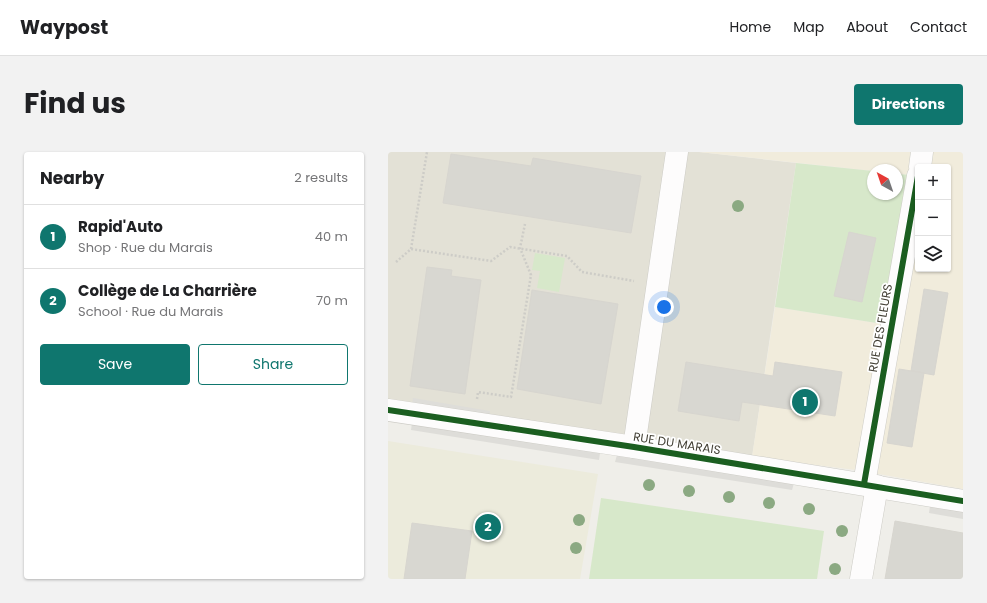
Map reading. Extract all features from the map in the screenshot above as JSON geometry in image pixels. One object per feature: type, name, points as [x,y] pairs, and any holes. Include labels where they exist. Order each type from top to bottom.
[{"type":"street","points":[[634,447],[676,152]]},
{"type":"street","points":[[920,164],[922,152]]},
{"type":"street","name":"RUE DES FLEURS","points":[[860,579],[870,485],[915,195]]},
{"type":"street","name":"RUE DU MARAIS","points":[[388,410],[634,447],[963,501]]},
{"type":"path","points":[[396,262],[411,249],[427,152]]},
{"type":"path","points":[[477,402],[478,392],[511,397],[531,275],[520,248],[525,224]]},
{"type":"path","points":[[411,249],[491,261],[510,247],[520,248],[567,256],[582,272],[635,281]]},
{"type":"shaded area","points":[[388,152],[699,152],[796,163],[752,457],[388,406]]},
{"type":"shaded area","points":[[699,152],[963,152],[963,489],[856,470],[752,457],[775,307],[883,324],[910,175],[903,174],[903,164],[867,164],[867,170]]},
{"type":"shaded area","points":[[413,398],[490,411],[489,419],[412,406]]},
{"type":"shaded area","points":[[412,423],[600,453],[599,460],[411,430]]},
{"type":"shaded area","points":[[388,441],[598,474],[580,579],[388,579]]},
{"type":"shaded area","points":[[617,455],[794,483],[792,490],[615,462]]},
{"type":"shaded area","points":[[930,506],[963,511],[963,519],[929,513]]},
{"type":"green space","points":[[796,163],[867,170],[867,200],[903,200],[903,174],[911,175],[883,324],[775,307]]},
{"type":"green space","points":[[535,253],[565,258],[559,292],[537,288],[540,271],[532,270]]},
{"type":"green space","points":[[601,498],[824,531],[817,579],[589,579]]},
{"type":"building","points":[[451,154],[531,166],[533,158],[641,176],[631,233],[443,203]]},
{"type":"building","points":[[849,232],[876,238],[862,302],[834,296]]},
{"type":"building","points":[[427,267],[452,270],[451,276],[481,280],[465,394],[410,386]]},
{"type":"building","points":[[924,289],[948,293],[934,375],[911,371]]},
{"type":"building","points":[[532,290],[618,304],[601,404],[517,389]]},
{"type":"building","points":[[686,362],[773,376],[775,362],[842,372],[835,416],[742,402],[739,421],[678,411]]},
{"type":"building","points":[[899,369],[924,373],[912,447],[887,443]]},
{"type":"building","points":[[895,521],[963,533],[963,579],[885,579]]},
{"type":"building","points":[[412,523],[472,531],[465,579],[404,579]]},
{"type":"cycle path","points":[[864,484],[915,193]]},
{"type":"cycle path","points":[[388,410],[634,447],[963,501]]},
{"type":"place","name":"Rapid'Auto","points":[[805,402]]},
{"type":"place","name":"Collège de La Charrière","points":[[488,527]]}]
